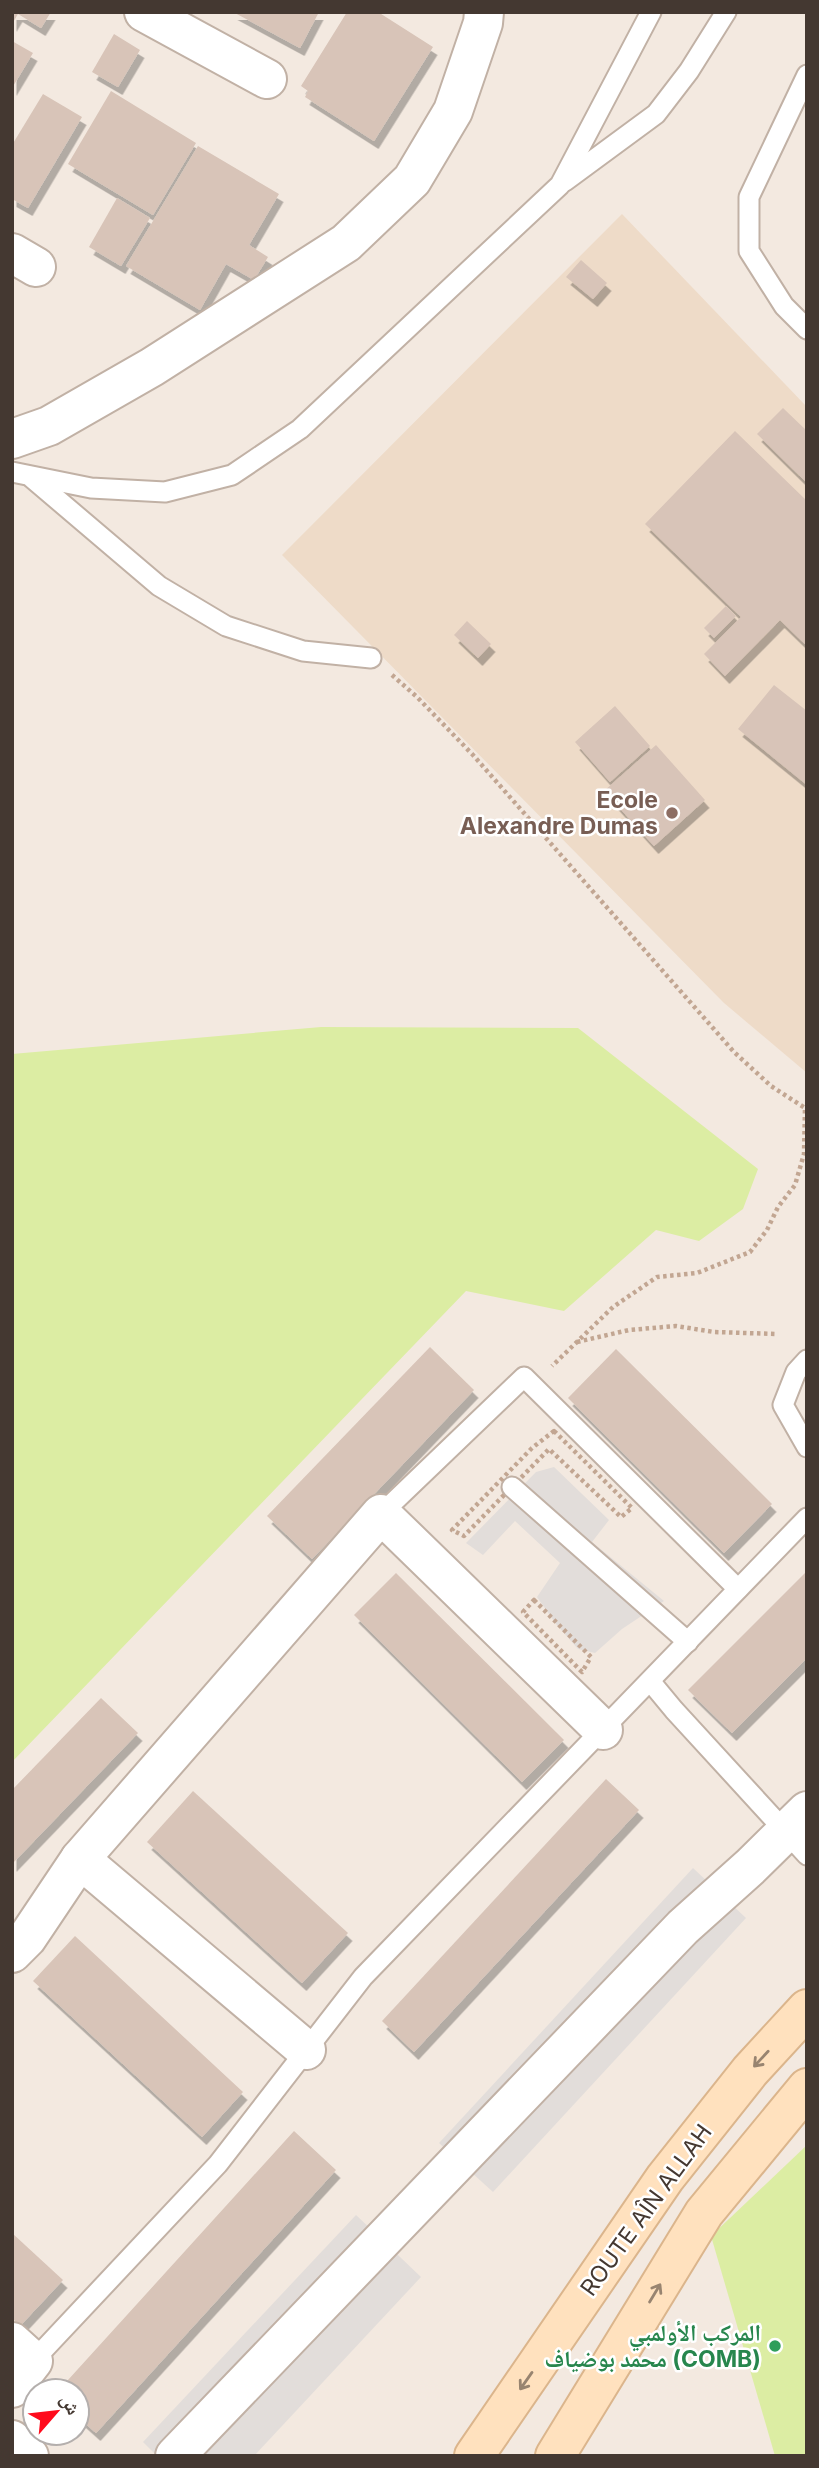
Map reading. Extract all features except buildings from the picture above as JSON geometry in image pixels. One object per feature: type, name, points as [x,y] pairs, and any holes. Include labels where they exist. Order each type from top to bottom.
[{"type":"main road","name":"ROUTE AÎN ALLAH","points":[[474,2456],[666,2178],[750,2071],[807,2009]]},
{"type":"main road","points":[[555,2456],[704,2213],[807,2088]]},
{"type":"street","points":[[144,12],[267,79]]},
{"type":"street","points":[[12,439],[49,426],[152,367],[346,243],[412,180],[453,111],[483,23],[484,12]]},
{"type":"street","points":[[12,1953],[27,1938],[80,1859],[381,1514],[603,1730]]},
{"type":"street","points":[[175,2456],[683,1927],[800,1833]]},
{"type":"street","points":[[80,1859],[306,2050]]},
{"type":"street","points":[[12,2440],[29,2456]]},
{"type":"lane","points":[[560,185],[651,12]]},
{"type":"lane","points":[[21,474],[91,488],[165,492],[232,475],[300,429],[560,185],[656,114],[689,71],[726,12]]},
{"type":"lane","points":[[807,75],[749,197],[749,251],[784,306],[807,329]]},
{"type":"lane","points":[[21,474],[159,586],[226,626],[303,651],[371,658]]},
{"type":"lane","points":[[807,1360],[796,1371],[783,1405],[807,1447]]},
{"type":"lane","points":[[381,1514],[524,1377],[738,1589]]},
{"type":"lane","points":[[512,1487],[688,1642]]},
{"type":"lane","points":[[19,2364],[218,2164],[363,1977],[807,1518]]},
{"type":"lane","points":[[650,1681],[710,1750],[800,1833]]},
{"type":"path","points":[[371,658],[417,696],[473,755],[734,1052],[771,1086],[806,1111],[804,1154],[795,1185],[750,1252],[697,1273],[657,1277],[613,1307],[541,1377],[524,1377]]},
{"type":"path","points":[[575,1342],[629,1330],[676,1326],[714,1332],[777,1334]]},
{"type":"shaded area","name":"Ecole Alexandre Dumas","points":[[622,214],[807,407],[807,1073],[724,1003],[282,555]]},
{"type":"shaded area","points":[[554,1467],[609,1520],[592,1542],[664,1601],[622,1629],[595,1653],[578,1649],[537,1597],[560,1563],[515,1521],[483,1555],[466,1543],[536,1472]]},
{"type":"shaded area","points":[[693,1868],[746,1918],[493,2192],[439,2143]]},
{"type":"shaded area","points":[[356,2215],[421,2277],[254,2456],[157,2456],[143,2442]]},
{"type":"green space","points":[[321,1027],[578,1028],[758,1169],[743,1209],[699,1241],[656,1230],[564,1311],[466,1291],[12,1762],[12,1054]]},
{"type":"green space","name":"المركب الأولمبي محمد بوضياف (COMB)","points":[[807,2145],[807,2456],[775,2456],[711,2236]]},
{"type":"place","name":"Ecole Alexandre Dumas","points":[[672,813]]},
{"type":"place","name":"المركب الأولمبي محمد بوضياف (COMB)","points":[[775,2346]]}]
